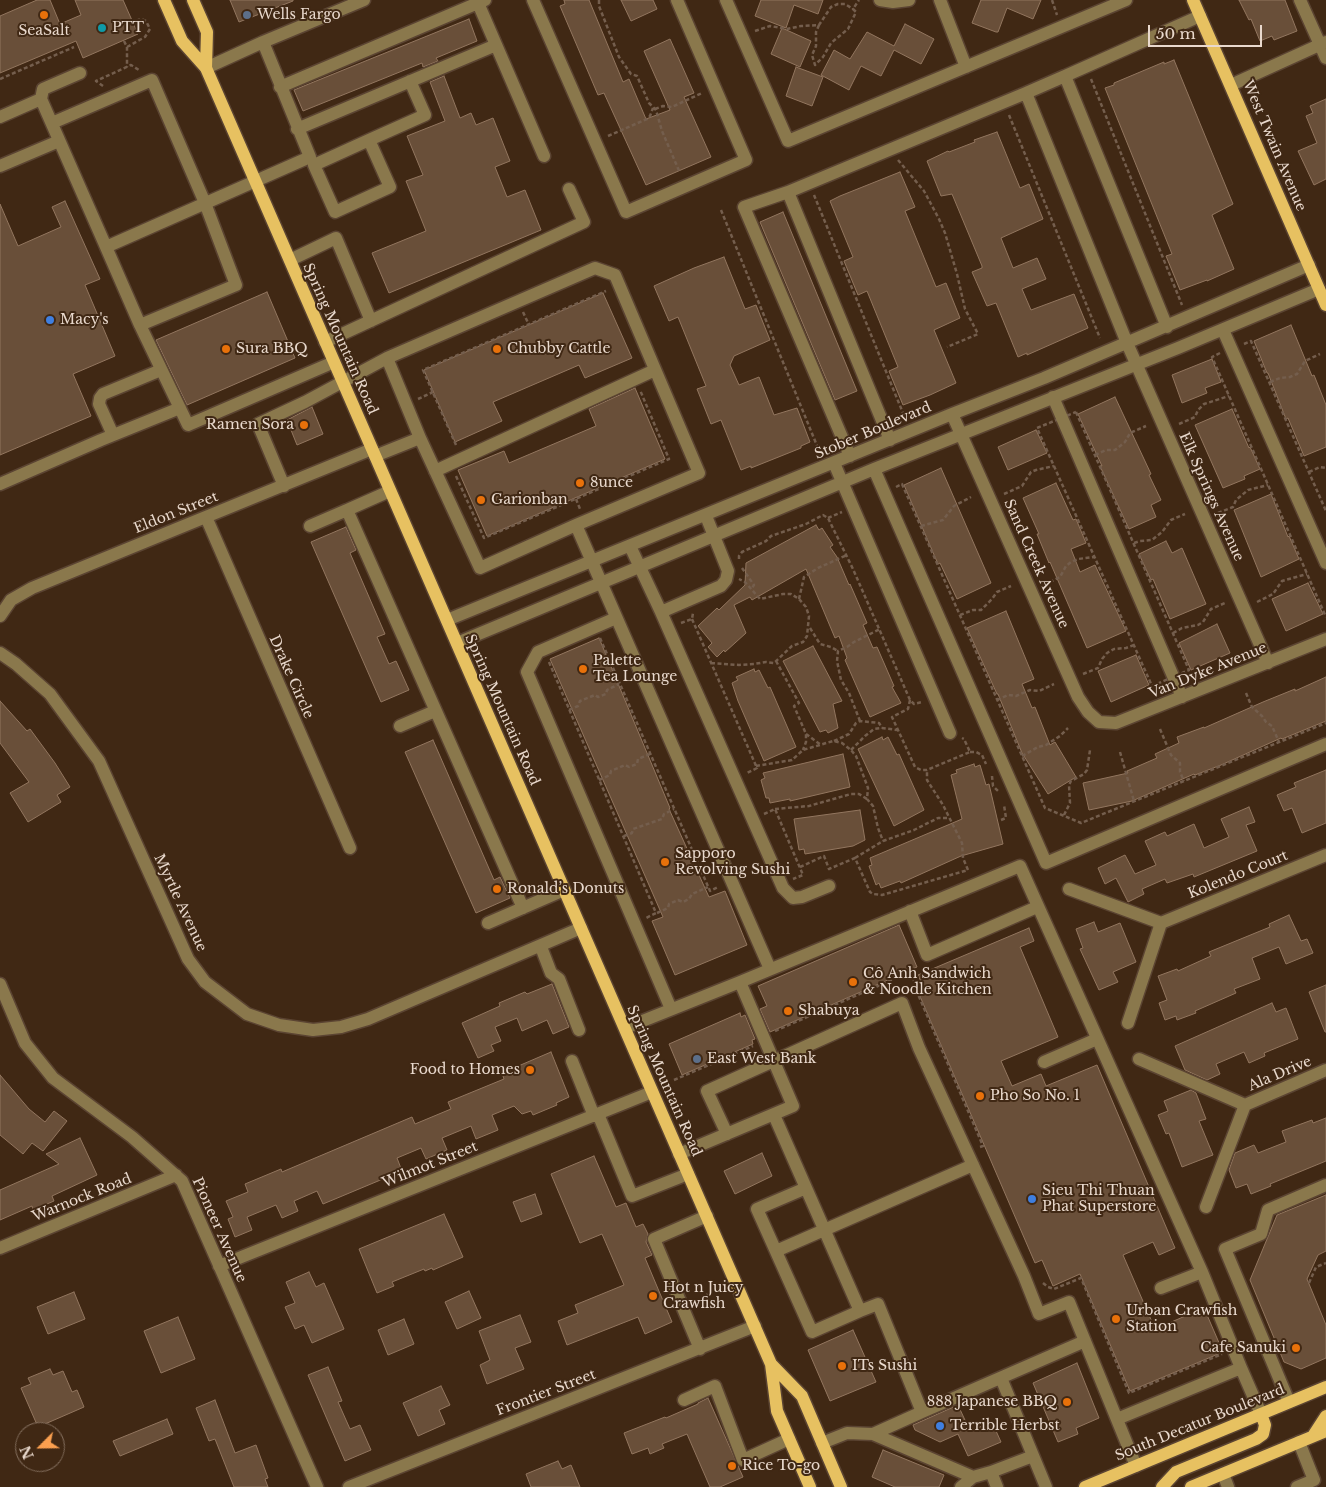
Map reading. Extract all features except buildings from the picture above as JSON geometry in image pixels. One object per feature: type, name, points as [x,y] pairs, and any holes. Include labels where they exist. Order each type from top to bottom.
[{"type":"main road","name":"Spring Mountain Road","points":[[164,0],[182,41],[206,68],[754,1326],[772,1364],[802,1396],[841,1487]]},
{"type":"main road","name":"Spring Mountain Road","points":[[193,0],[207,32],[206,68]]},
{"type":"main road","name":"West Twain Avenue","points":[[1193,0],[1326,305]]},
{"type":"main road","name":"Spring Mountain Road","points":[[772,1364],[777,1411],[807,1486]]},
{"type":"main road","name":"South Decatur Boulevard","points":[[1085,1487],[1326,1387]]},
{"type":"main road","points":[[1162,1487],[1176,1472],[1256,1439],[1263,1434],[1265,1426],[1261,1414]]},
{"type":"main road","points":[[1313,1436],[1326,1416]]},
{"type":"main road","points":[[1191,1487],[1326,1431]]},
{"type":"street","points":[[206,68],[340,5],[364,0]]},
{"type":"street","points":[[532,0],[626,212],[746,160],[677,0]]},
{"type":"street","points":[[726,0],[788,141],[1126,0]]},
{"type":"street","points":[[880,0],[893,2],[909,0]]},
{"type":"street","points":[[940,0],[966,67]]},
{"type":"street","points":[[1300,0],[1323,43],[1326,58]]},
{"type":"street","points":[[280,87],[482,2],[496,46],[544,156]]},
{"type":"street","points":[[850,456],[744,207],[788,192],[1026,93],[1200,16]]},
{"type":"street","points":[[263,42],[297,129],[335,212],[390,187],[369,140]]},
{"type":"street","points":[[1231,85],[1323,43]]},
{"type":"street","points":[[297,129],[496,46]]},
{"type":"street","points":[[80,72],[42,89],[41,99],[140,324],[188,426],[334,362]]},
{"type":"street","points":[[1065,76],[1167,327]]},
{"type":"street","points":[[52,123],[152,80],[205,203],[236,285],[140,324]]},
{"type":"street","points":[[106,247],[255,181],[369,140],[425,115],[410,81]]},
{"type":"street","name":"Elk Springs Avenue","points":[[1026,93],[1127,343],[1268,663]]},
{"type":"street","points":[[0,117],[41,99]]},
{"type":"street","points":[[0,166],[60,141]]},
{"type":"street","points":[[325,342],[584,222],[568,189]]},
{"type":"street","points":[[788,192],[890,440]]},
{"type":"street","points":[[290,260],[336,238],[371,321]]},
{"type":"street","name":"Stober Boulevard","points":[[447,620],[1167,327],[1309,265]]},
{"type":"street","points":[[284,486],[258,424],[305,402],[388,358],[595,268],[615,275],[699,473],[480,568],[420,438],[388,358]]},
{"type":"street","points":[[457,643],[874,469],[1223,330],[1319,289]]},
{"type":"street","points":[[1223,330],[1326,563]]},
{"type":"street","points":[[114,435],[100,404],[100,398],[103,394],[162,370]]},
{"type":"street","points":[[435,471],[655,370]]},
{"type":"street","points":[[1054,397],[1182,697]]},
{"type":"street","points":[[0,484],[180,408]]},
{"type":"street","name":"Sand Creek Avenue","points":[[952,414],[1078,697],[1088,712],[1099,722]]},
{"type":"street","name":"Eldon Street","points":[[0,616],[12,600],[32,588],[284,486],[420,438]]},
{"type":"street","points":[[834,464],[950,733]]},
{"type":"street","points":[[874,469],[1046,863],[1326,744]]},
{"type":"street","points":[[310,526],[390,491]]},
{"type":"street","points":[[347,510],[523,908]]},
{"type":"street","points":[[661,612],[721,586],[726,580],[728,571],[706,516]]},
{"type":"street","name":"Drake Circle","points":[[206,517],[350,848]]},
{"type":"street","points":[[576,525],[770,969]]},
{"type":"street","points":[[630,546],[782,884],[794,898],[802,897],[828,886]]},
{"type":"street","points":[[616,618],[543,649],[538,652],[526,672],[671,1009]]},
{"type":"street","name":"Van Dyke Avenue","points":[[1099,722],[1116,723],[1326,639]]},
{"type":"street","name":"Myrtle Avenue","points":[[0,653],[16,664],[50,694],[99,761],[188,959],[205,982],[247,1014],[279,1025],[313,1030],[341,1027],[368,1019],[541,947],[581,928]]},
{"type":"street","points":[[400,726],[435,710]]},
{"type":"street","name":"Kolendo Court","points":[[1161,923],[1326,856]]},
{"type":"street","points":[[624,1028],[1020,866],[1202,1272],[1261,1414]]},
{"type":"street","points":[[1069,889],[1161,923],[1128,1023]]},
{"type":"street","points":[[488,923],[564,890]]},
{"type":"street","points":[[910,911],[927,955],[1038,906]]},
{"type":"street","points":[[541,947],[551,973],[558,979],[579,1030]]},
{"type":"street","points":[[680,1154],[793,1106],[740,982]]},
{"type":"street","name":"Pioneer Avenue","points":[[0,984],[25,1043],[53,1078],[132,1137],[182,1181],[316,1487]]},
{"type":"street","points":[[727,1134],[707,1091],[902,1003],[919,1048],[1024,1276],[1039,1314],[1069,1302],[1136,1466]]},
{"type":"street","points":[[1044,1062],[1098,1039]]},
{"type":"street","points":[[1139,1059],[1245,1105],[1206,1207]]},
{"type":"street","points":[[572,1061],[632,1196],[688,1174]]},
{"type":"street","name":"Ala Drive","points":[[1245,1105],[1326,1070]]},
{"type":"street","name":"Wilmot Street","points":[[220,1266],[652,1092]]},
{"type":"street","points":[[774,1114],[860,1311]]},
{"type":"street","points":[[776,1251],[973,1165]]},
{"type":"street","name":"Warnock Road","points":[[0,1248],[176,1175]]},
{"type":"street","points":[[1290,1402],[1226,1249],[1262,1234],[1268,1210],[1326,1185]]},
{"type":"street","points":[[806,1188],[758,1209],[812,1332],[878,1304],[922,1412]]},
{"type":"street","points":[[700,1349],[654,1239],[706,1216]]},
{"type":"street","points":[[1161,1288],[1202,1272]]},
{"type":"street","name":"Frontier Street","points":[[349,1487],[754,1326]]},
{"type":"street","points":[[873,1434],[1085,1341]]},
{"type":"street","points":[[1117,1419],[1241,1368]]},
{"type":"street","points":[[1001,1378],[1046,1487]]},
{"type":"street","points":[[684,1400],[716,1386],[743,1460],[789,1439]]},
{"type":"street","points":[[822,1443],[847,1433],[873,1434],[972,1477]]},
{"type":"street","points":[[1297,1487],[1314,1480],[1299,1442]]},
{"type":"street","points":[[962,1487],[972,1477],[1033,1456]]},
{"type":"street","points":[[991,1472],[997,1487]]},
{"type":"street","points":[[1223,1474],[1228,1487]]},
{"type":"path","points":[[599,0],[599,6],[619,57],[631,74],[637,76],[649,103],[658,115],[662,131],[686,186]]},
{"type":"path","points":[[853,9],[860,0]]},
{"type":"path","points":[[838,4],[845,4],[856,12],[848,29],[831,43],[815,65],[812,55],[816,46],[818,25],[831,7],[838,4]]},
{"type":"path","points":[[127,47],[145,37],[150,29],[146,21],[141,19],[135,21]]},
{"type":"path","points":[[742,38],[770,26],[787,29],[818,25]]},
{"type":"path","points":[[124,42],[127,47],[127,67]]},
{"type":"path","points":[[0,79],[74,46]]},
{"type":"path","points":[[117,95],[96,81],[132,65],[152,80]]},
{"type":"path","points":[[1090,76],[1182,305]]},
{"type":"path","points":[[595,142],[647,119],[654,108],[672,107],[714,87]]},
{"type":"path","points":[[1007,110],[1100,338]]},
{"type":"path","points":[[895,157],[924,191],[939,219],[945,233],[966,309],[978,334],[947,347]]},
{"type":"path","points":[[812,191],[905,418]]},
{"type":"path","points":[[720,210],[820,453]]},
{"type":"path","points":[[456,445],[424,370],[610,289]]},
{"type":"path","points":[[1326,510],[1251,341],[1212,357],[1326,617]]},
{"type":"path","points":[[1270,382],[1297,374],[1305,361],[1320,354]]},
{"type":"path","points":[[455,472],[484,538],[669,458],[637,385]]},
{"type":"path","points":[[1179,424],[1195,417],[1198,410],[1204,404],[1229,396]]},
{"type":"path","points":[[1076,412],[1095,455],[1189,670],[1152,686],[1037,428],[1076,412]]},
{"type":"path","points":[[1095,455],[1115,450],[1130,433],[1146,426]]},
{"type":"path","points":[[1004,494],[1022,486],[1027,476],[1036,470],[1054,466]]},
{"type":"path","points":[[1309,472],[1320,467],[1326,468]]},
{"type":"path","points":[[1218,513],[1234,507],[1236,500],[1248,490],[1268,485]]},
{"type":"path","points":[[921,526],[944,520],[954,506],[971,497]]},
{"type":"path","points":[[1134,543],[1152,540],[1162,532],[1171,520],[1185,514]]},
{"type":"path","points":[[751,589],[754,586],[740,563],[739,556],[742,552],[766,541],[771,536],[806,524],[823,515],[832,525],[880,629],[910,700],[914,704],[919,704],[935,697]]},
{"type":"path","points":[[799,598],[804,578],[818,568],[846,555]]},
{"type":"path","points":[[1044,585],[1060,578],[1066,566],[1071,562],[1094,556]]},
{"type":"path","points":[[1257,602],[1273,594],[1282,582],[1307,574]]},
{"type":"path","points":[[711,663],[774,663],[792,646],[802,642],[807,636],[810,616],[799,598],[791,594],[782,594],[760,599],[745,582],[738,579]]},
{"type":"path","points":[[960,615],[973,610],[981,610],[997,592],[1010,586]]},
{"type":"path","points":[[1173,633],[1182,628],[1198,626],[1203,622],[1210,609],[1225,603]]},
{"type":"path","points":[[694,612],[692,619],[756,766]]},
{"type":"path","points":[[668,629],[692,619]]},
{"type":"path","points":[[595,627],[710,891],[731,881]]},
{"type":"path","points":[[809,628],[820,644],[838,650],[848,647],[880,629]]},
{"type":"path","points":[[1082,674],[1098,668],[1107,653],[1114,649],[1134,645]]},
{"type":"path","points":[[543,649],[656,913]]},
{"type":"path","points":[[838,650],[837,661],[841,680],[849,693],[860,721]]},
{"type":"path","points":[[776,661],[799,703],[794,706],[806,734],[804,750]]},
{"type":"path","points":[[569,710],[595,695],[598,697],[606,694],[607,690],[620,684]]},
{"type":"path","points":[[997,700],[1008,695],[1016,696],[1030,690],[1039,691],[1054,684]]},
{"type":"path","points":[[1246,693],[1252,707],[1272,726],[1278,742]]},
{"type":"path","points":[[910,700],[908,710],[892,717],[915,767],[927,770],[970,752],[976,752],[982,755],[992,777],[993,786],[1000,794]]},
{"type":"path","points":[[749,782],[745,773],[757,768],[756,766],[792,760],[804,750],[849,734],[856,723],[860,721],[879,723],[882,728]]},
{"type":"path","points":[[1022,756],[1046,745],[1068,728]]},
{"type":"path","points":[[851,750],[874,729],[897,730]]},
{"type":"path","points":[[1160,729],[1171,755],[1180,763],[1180,772],[1184,781]]},
{"type":"path","points":[[950,733],[964,739],[970,752]]},
{"type":"path","points":[[806,734],[821,745]]},
{"type":"path","points":[[833,741],[842,743],[856,756],[868,788],[867,799]]},
{"type":"path","points":[[1064,816],[1070,803],[1069,785],[1071,781],[1084,774],[1087,770],[1090,750]]},
{"type":"path","points":[[1120,752],[1134,801]]},
{"type":"path","points":[[599,780],[610,775],[611,771],[625,765],[629,767],[637,764],[638,759],[650,754]]},
{"type":"path","points":[[855,858],[870,892],[873,894],[887,894],[904,887],[968,870],[963,858],[962,843],[928,780],[927,770]]},
{"type":"path","points":[[762,814],[775,809],[809,806],[852,794],[860,794],[873,806],[883,841]]},
{"type":"path","points":[[1001,820],[1006,818],[1002,799]]},
{"type":"path","points":[[624,836],[632,833],[634,828],[662,819],[664,814],[674,809]]},
{"type":"path","points":[[775,809],[803,875],[782,884]]},
{"type":"path","points":[[800,867],[824,856],[829,869],[855,858],[883,841],[914,830],[938,818],[949,818]]},
{"type":"path","points":[[649,926],[646,918],[668,908],[670,904],[678,900],[683,902],[689,899],[692,894],[708,887]]},
{"type":"path","points":[[674,1080],[755,1045],[753,1041]]},
{"type":"path","points":[[1309,1283],[1316,1267],[1326,1263]]},
{"type":"place","name":"SeaSalt","points":[[44,15]]},
{"type":"place","name":"Wells Fargo","points":[[247,15]]},
{"type":"place","name":"PTT","points":[[102,28]]},
{"type":"place","name":"Macy's","points":[[50,320]]},
{"type":"place","name":"Sura BBQ","points":[[226,349]]},
{"type":"place","name":"Chubby Cattle","points":[[497,349]]},
{"type":"place","name":"Ramen Sora","points":[[304,425]]},
{"type":"place","name":"8unce","points":[[580,483]]},
{"type":"place","name":"Garionban","points":[[481,500]]},
{"type":"place","name":"Palette Tea Lounge","points":[[583,669]]},
{"type":"place","name":"Sapporo Revolving Sushi","points":[[665,862]]},
{"type":"place","name":"Ronald’s Donuts","points":[[497,889]]},
{"type":"place","name":"Cô Anh Sandwich & Noodle Kitchen","points":[[853,982]]},
{"type":"place","name":"Shabuya","points":[[788,1011]]},
{"type":"place","name":"East West Bank","points":[[697,1059]]},
{"type":"place","name":"Food to Homes","points":[[530,1070]]},
{"type":"place","name":"Pho So No. 1","points":[[980,1096]]},
{"type":"place","name":"Sieu Thi Thuan Phat Superstore","points":[[1032,1199]]},
{"type":"place","name":"Hot n Juicy Crawfish","points":[[653,1296]]},
{"type":"place","name":"Urban Crawfish Station","points":[[1116,1319]]},
{"type":"place","name":"Cafe Sanuki","points":[[1296,1348]]},
{"type":"place","name":"ITs Sushi","points":[[842,1366]]},
{"type":"place","name":"888 Japanese BBQ","points":[[1067,1402]]},
{"type":"place","name":"Terrible Herbst","points":[[940,1426]]},
{"type":"place","name":"Rice To-go","points":[[732,1466]]}]
